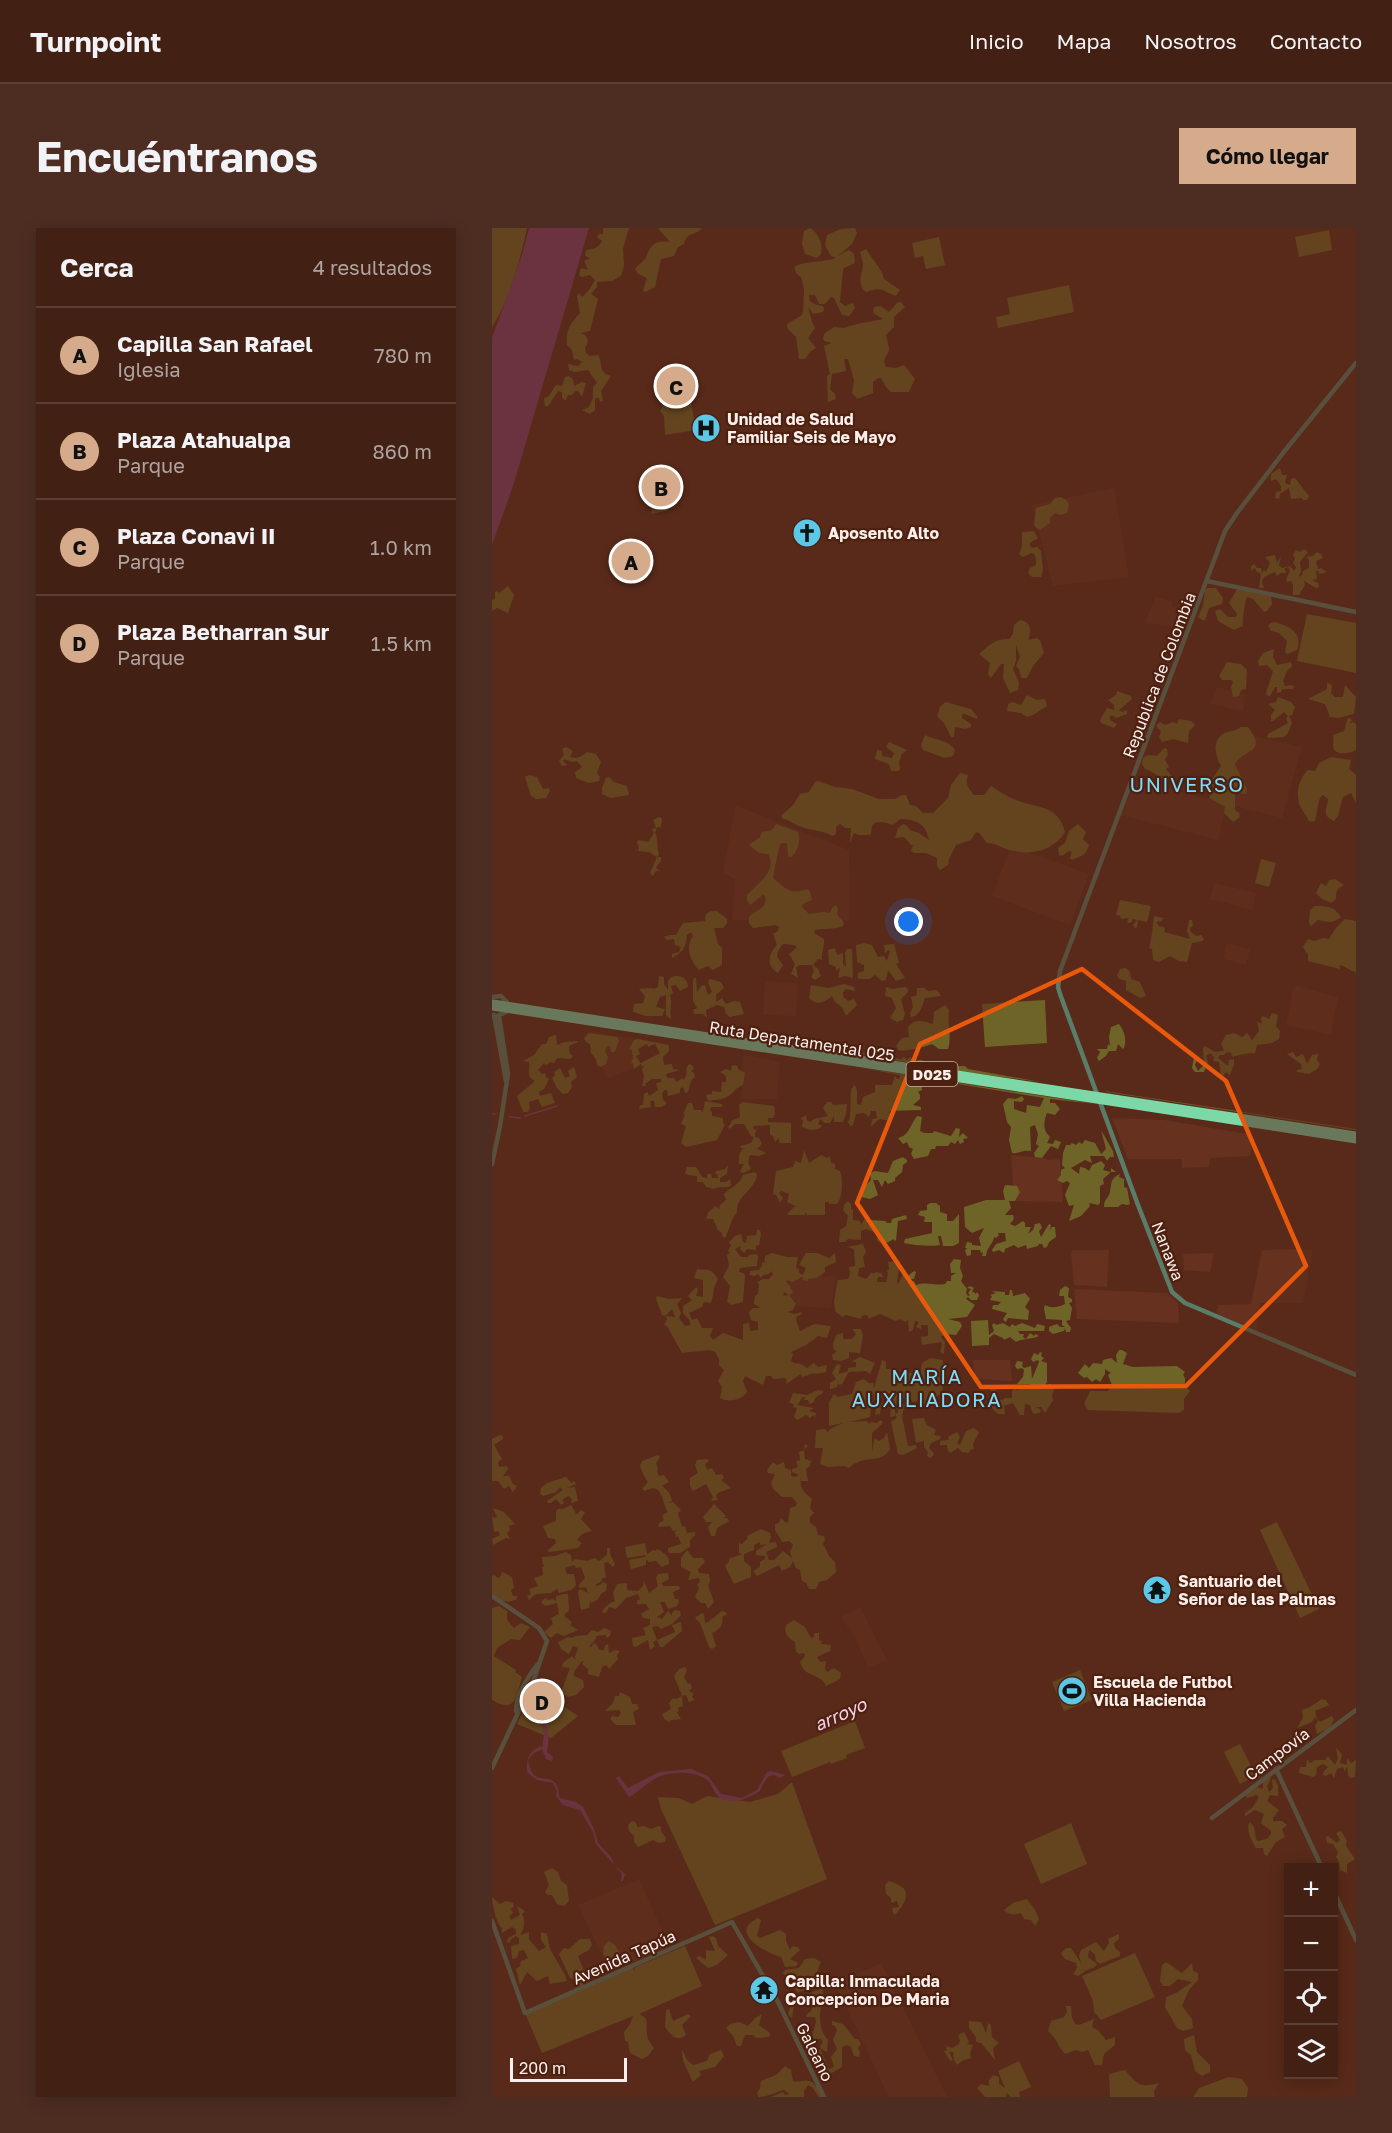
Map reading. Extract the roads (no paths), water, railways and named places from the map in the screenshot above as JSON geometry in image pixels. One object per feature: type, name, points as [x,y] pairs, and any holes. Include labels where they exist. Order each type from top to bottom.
[{"type":"highway","name":"Ruta Departamental 025","points":[[492,1003],[755,1051],[854,1059],[1045,1082],[1099,1097],[1356,1140]]},
{"type":"highway","name":"Ruta Departamental 025","points":[[492,1007],[575,1011],[799,1045],[957,1082],[1099,1097],[1356,1135]]},
{"type":"highway","points":[[680,1036],[685,1045]]},
{"type":"street","name":"Republica de Colombia","points":[[1099,1097],[1058,987],[1060,970],[1225,531],[1356,363]]},
{"type":"street","points":[[1207,581],[1356,612]]},
{"type":"street","points":[[492,997],[501,996],[507,1000],[508,1007],[495,1015],[507,1086],[492,1164]]},
{"type":"street","name":"Nanawa","points":[[1099,1097],[1169,1287],[1175,1296],[1185,1303],[1356,1375]]},
{"type":"street","points":[[492,1597],[539,1628],[547,1641],[539,1663],[529,1676],[516,1704],[516,1714],[492,1768]]},
{"type":"street","name":"Campovía","points":[[1212,1818],[1356,1710]]},
{"type":"street","points":[[1276,1770],[1320,1863]]},
{"type":"street","points":[[1338,1901],[1356,1940]]},
{"type":"street","name":"Avenida Tapúa","points":[[492,1921],[525,2013],[732,1922]]},
{"type":"street","name":"Galeano","points":[[732,1922],[778,2002],[824,2097]]},
{"type":"waterway","points":[[525,1116],[557,1106]]},
{"type":"waterway","points":[[509,1117],[521,1118]]},
{"type":"place","name":"Plaza Conavi II","points":[[676,386]]},
{"type":"place","name":"Unidad de Salud Familiar Seis de Mayo","points":[[706,428]]},
{"type":"place","name":"Plaza Atahualpa","points":[[661,487]]},
{"type":"place","name":"Aposento Alto","points":[[807,533]]},
{"type":"place","name":"Capilla San Rafael","points":[[631,561]]},
{"type":"place","name":"Santuario del Señor de las Palmas","points":[[1157,1590]]},
{"type":"place","name":"Escuela de Futbol Villa Hacienda","points":[[1072,1691]]},
{"type":"place","name":"Plaza Betharran Sur","points":[[542,1701]]},
{"type":"place","name":"Capilla: Inmaculada Concepcion De Maria","points":[[764,1990]]},
{"type":"district","name":"UNIVERSO","points":[[1187,784]]},
{"type":"district","name":"MARÍA AUXILIADORA","points":[[927,1388]]},
{"type":"water label","name":"arroyo","points":[[840,1714]]}]
